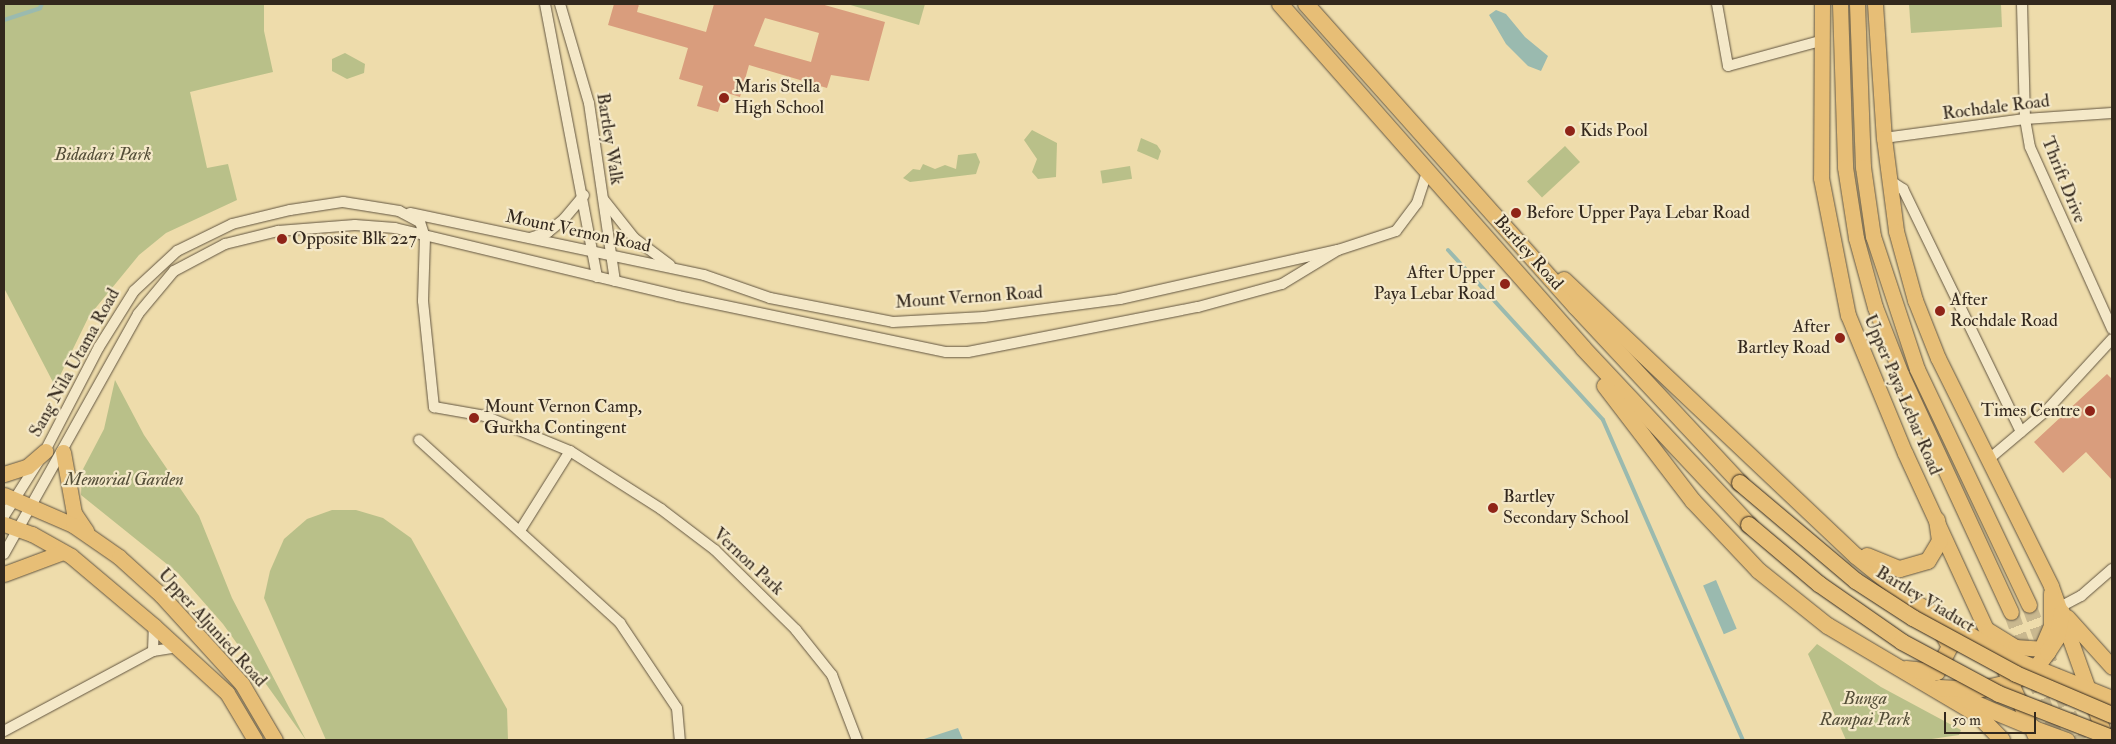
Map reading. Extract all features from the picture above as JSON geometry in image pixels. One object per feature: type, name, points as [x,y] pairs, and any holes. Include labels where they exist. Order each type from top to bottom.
[{"type":"highway","name":"Bartley Road","points":[[1280,4],[1583,348],[1749,525],[1819,584],[1902,642],[1999,694],[2112,738]]},
{"type":"highway","name":"Bartley Road","points":[[1306,4],[1538,264],[1740,483]]},
{"type":"highway","points":[[1538,264],[1560,276],[1587,300],[1845,545],[1935,616],[2000,653]]},
{"type":"highway","points":[[1583,348],[1594,372],[1693,501],[1759,571],[1828,626],[1899,668],[1936,688],[2035,734]]},
{"type":"highway","name":"Bartley Viaduct","points":[[1740,483],[1856,581],[1913,618],[2016,674],[2112,715]]},
{"type":"highway","points":[[1845,545],[1884,566],[1914,568],[1936,552],[1940,540],[1937,520]]},
{"type":"highway","points":[[1936,688],[1978,690],[2013,682],[2036,668],[2057,638],[2061,610]]},
{"type":"highway","points":[[1899,668],[1937,672],[1950,647],[1935,616]]},
{"type":"highway","points":[[1936,688],[1977,714],[2002,740]]},
{"type":"main road","name":"Upper Paya Lebar Road","points":[[1822,4],[1820,41],[1821,178],[1848,316],[1875,384],[2000,653],[2035,734]]},
{"type":"main road","name":"Upper Paya Lebar Road","points":[[1840,4],[1845,167],[1856,238],[1875,307],[1901,374],[2011,612]]},
{"type":"main road","name":"Upper Paya Lebar Road","points":[[1857,4],[1863,167],[1875,244],[1917,369],[2029,606]]},
{"type":"main road","points":[[1875,4],[1884,138],[1889,180],[1896,231],[1915,300],[1938,358],[2052,586],[2086,689],[2106,740]]},
{"type":"main road","points":[[4,474],[28,466],[45,451]]},
{"type":"main road","points":[[63,452],[74,513],[90,536]]},
{"type":"main road","name":"Upper Aljunied Road","points":[[9,497],[31,505],[90,536],[119,557],[174,608],[242,684],[275,740]]},
{"type":"main road","name":"Upper Aljunied Road","points":[[10,526],[63,552],[154,626],[227,693],[255,740]]},
{"type":"main road","points":[[4,574],[63,552]]},
{"type":"main road","points":[[1988,630],[2015,647],[2041,649],[2050,625],[2052,586]]},
{"type":"main road","points":[[2061,610],[2112,668]]},
{"type":"main road","points":[[2000,653],[2112,698]]},
{"type":"main road","points":[[2035,734],[2067,740]]},
{"type":"street","name":"Bartley Walk","points":[[545,4],[584,195],[597,277]]},
{"type":"street","name":"Bartley Walk","points":[[560,4],[589,103],[615,281]]},
{"type":"street","points":[[1717,4],[1728,66],[1820,41]]},
{"type":"street","name":"Thrift Drive","points":[[2022,4],[2025,119],[2030,147],[2112,330]]},
{"type":"street","name":"Rochdale Road","points":[[1884,138],[2025,119],[2112,113]]},
{"type":"street","name":"Mount Vernon Road","points":[[399,211],[678,269],[770,298],[893,322],[984,317],[1120,299],[1338,250],[1396,231],[1417,203],[1428,170]]},
{"type":"street","points":[[1889,180],[1903,189],[2021,432]]},
{"type":"street","points":[[529,238],[558,224],[584,195]]},
{"type":"street","points":[[603,200],[634,238],[678,269]]},
{"type":"street","name":"Sang Nila Utama Road","points":[[9,497],[45,451],[99,347],[134,291],[177,251],[232,224],[290,210],[343,202],[399,211],[420,222],[425,237]]},
{"type":"street","name":"Sang Nila Utama Road","points":[[31,505],[63,452],[138,314],[174,272],[225,244],[278,231],[355,225],[395,228],[425,237]]},
{"type":"street","name":"Mount Vernon Road","points":[[425,237],[615,281],[892,340],[968,352],[1198,307],[1282,284],[1338,250]]},
{"type":"street","name":"Vernon Park","points":[[425,237],[424,301],[434,407],[485,416],[570,451],[661,509],[715,550],[796,630],[832,675],[857,740]]},
{"type":"street","points":[[892,340],[893,322]]},
{"type":"street","points":[[1989,459],[2021,432],[2112,340]]},
{"type":"street","points":[[419,440],[521,529],[620,622],[677,708],[680,740]]},
{"type":"street","points":[[521,529],[570,451]]},
{"type":"street","points":[[4,516],[9,497]]},
{"type":"street","points":[[4,554],[10,526],[31,505]]},
{"type":"street","points":[[2061,610],[2081,596],[2112,568]]},
{"type":"street","points":[[154,626],[154,652]]},
{"type":"street","points":[[4,731],[154,652],[178,647]]},
{"type":"green space","name":"Bidadari Park","points":[[4,4],[264,4],[264,31],[273,72],[190,92],[207,168],[228,164],[237,200],[166,233],[139,255],[89,316],[55,386],[4,288]]},
{"type":"green space","points":[[847,4],[925,4],[919,25]]},
{"type":"green space","points":[[1909,4],[2001,4],[2002,27],[1911,33]]},
{"type":"green space","points":[[345,53],[365,64],[364,73],[347,79],[332,71],[332,59]]},
{"type":"green space","points":[[1032,130],[1057,143],[1056,177],[1038,179],[1032,172],[1037,159],[1024,140]]},
{"type":"green space","points":[[1141,138],[1157,145],[1161,151],[1158,160],[1137,151]]},
{"type":"green space","points":[[1565,146],[1580,162],[1542,198],[1527,181]]},
{"type":"green space","points":[[976,153],[980,162],[976,174],[910,182],[903,178],[913,169],[920,170],[923,164],[935,169],[945,165],[956,169],[958,155]]},
{"type":"green space","points":[[1130,166],[1132,179],[1102,184],[1100,171]]},
{"type":"green space","name":"Memorial Garden","points":[[115,380],[144,435],[199,516],[232,598],[306,740],[223,624],[178,573],[81,495],[82,471],[104,429]]},
{"type":"green space","points":[[332,510],[356,510],[383,518],[411,538],[507,709],[508,740],[326,740],[264,598],[270,571],[284,539],[307,519]]},
{"type":"green space","name":"Bunga Rampai Park","points":[[1817,644],[1881,687],[1961,730],[1959,735],[1925,740],[1846,740],[1808,654]]},
{"type":"water","points":[[1496,10],[1506,14],[1525,37],[1548,56],[1541,71],[1528,66],[1506,44],[1489,15]]},
{"type":"water","points":[[1716,580],[1737,629],[1724,634],[1703,585]]},
{"type":"water","points":[[958,728],[963,740],[921,740]]},
{"type":"building","name":"Maris Stella High School","points":[[614,4],[639,4],[637,12],[706,32],[714,4],[821,4],[885,22],[869,81],[831,75],[827,88],[749,65],[740,97],[724,92],[718,112],[697,106],[703,86],[679,79],[688,48],[608,25]],"holes":[[[765,18],[819,33],[811,62],[754,46]]]},
{"type":"building","name":"Times Centre","points":[[2107,374],[2112,379],[2112,480],[2086,452],[2063,473],[2034,442]]},
{"type":"waterway","points":[[4,20],[40,8],[42,4]]},
{"type":"waterway","points":[[1448,250],[1603,420],[1743,740]]},
{"type":"tunnel","points":[[2029,605],[2079,740]]},
{"type":"tunnel","points":[[2011,612],[2057,740]]},
{"type":"place","name":"Maris Stella High School","points":[[724,98]]},
{"type":"place","name":"Kids Pool","points":[[1570,131]]},
{"type":"place","name":"Before Upper Paya Lebar Road","points":[[1516,213]]},
{"type":"place","name":"Opposite Blk 227","points":[[282,239]]},
{"type":"place","name":"After Upper Paya Lebar Road","points":[[1505,284]]},
{"type":"place","name":"After Rochdale Road","points":[[1940,311]]},
{"type":"place","name":"After Bartley Road","points":[[1840,338]]},
{"type":"place","name":"Times Centre","points":[[2090,411]]},
{"type":"place","name":"Mount Vernon Camp, Gurkha Contingent","points":[[474,418]]},
{"type":"place","name":"Bartley Secondary School","points":[[1493,508]]}]
